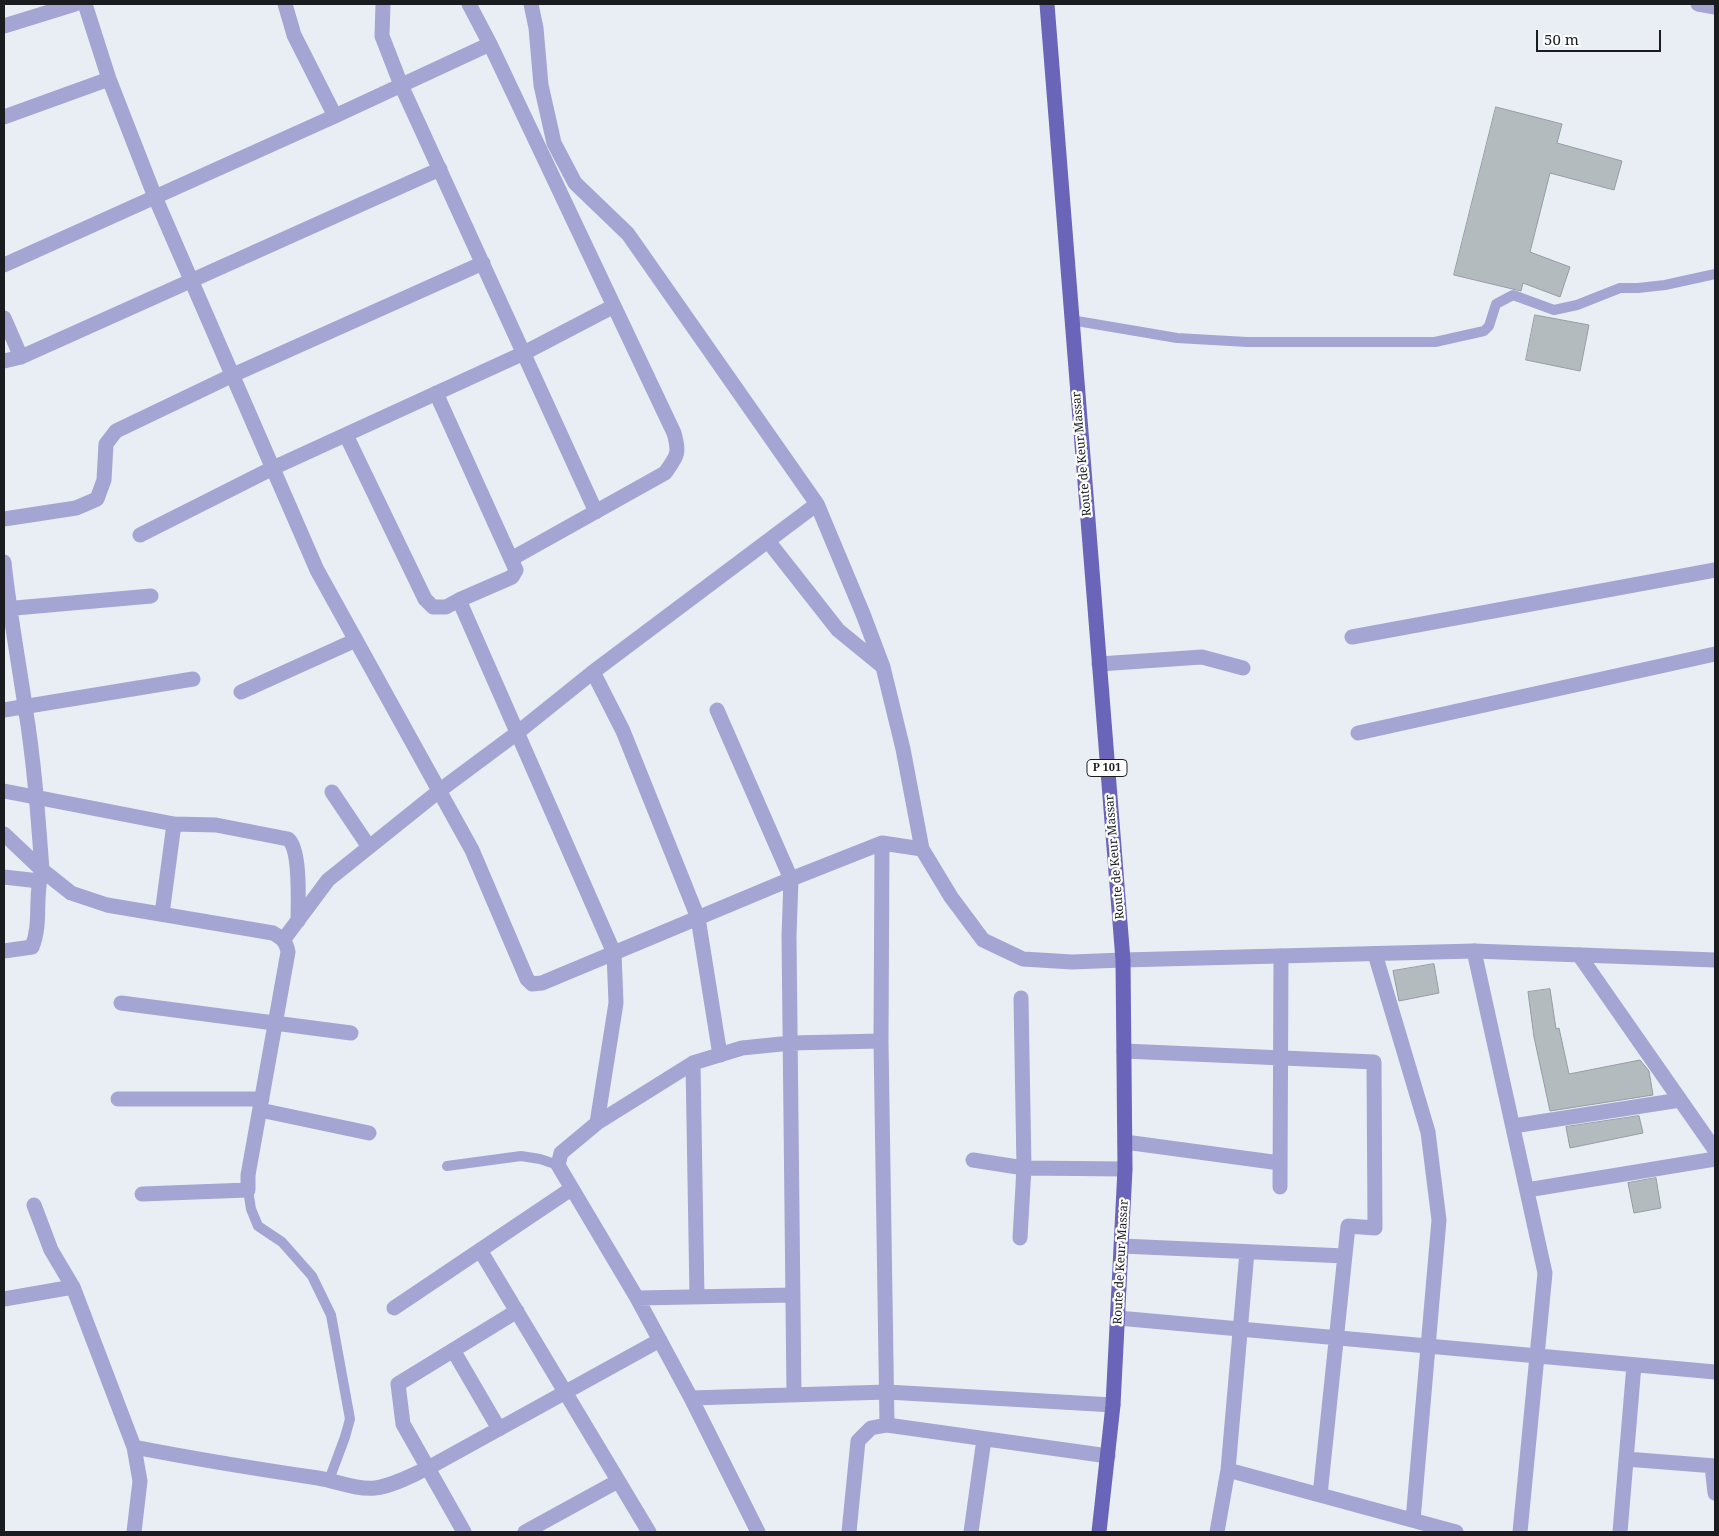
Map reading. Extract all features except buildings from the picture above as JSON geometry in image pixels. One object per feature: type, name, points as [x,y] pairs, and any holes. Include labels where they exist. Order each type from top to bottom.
[{"type":"main road","name":"Route de Keur Massar","points":[[1048,4],[1071,320],[1123,960],[1125,1169],[1122,1246],[1113,1405],[1100,1532]]},
{"type":"street","points":[[4,26],[75,4]]},
{"type":"street","points":[[85,4],[109,79],[156,197],[317,570],[472,850],[527,979],[532,984],[542,983],[882,843],[922,849]]},
{"type":"street","points":[[285,4],[294,35],[335,116]]},
{"type":"street","points":[[383,4],[382,36],[402,85],[596,512]]},
{"type":"street","points":[[469,4],[490,44],[674,433],[678,449],[675,460],[665,473],[511,559]]},
{"type":"street","points":[[531,4],[536,28],[541,85],[554,143],[575,182],[628,234],[817,504],[864,614],[883,667],[903,749],[922,849],[951,897],[983,940],[1023,959],[1072,962],[1474,951],[1715,960]]},
{"type":"street","points":[[1700,4],[1715,7]]},
{"type":"street","points":[[4,266],[490,44]]},
{"type":"street","points":[[4,117],[109,79]]},
{"type":"street","points":[[4,361],[21,357],[440,169]]},
{"type":"street","points":[[4,519],[76,508],[97,499],[104,480],[106,444],[116,431],[232,375],[483,264]]},
{"type":"street","points":[[140,535],[273,468],[524,353],[614,306]]},
{"type":"street","points":[[4,318],[21,357]]},
{"type":"street","points":[[346,435],[425,599],[433,607],[446,606],[512,577],[516,570],[436,393]]},
{"type":"street","points":[[284,939],[328,880],[439,791],[517,734],[594,672],[817,504]]},
{"type":"street","points":[[768,541],[838,630],[883,667]]},
{"type":"street","points":[[4,562],[6,609],[26,707],[36,797],[41,876],[36,937],[32,947],[4,951]]},
{"type":"street","points":[[1352,637],[1715,570]]},
{"type":"street","points":[[6,609],[150,596]]},
{"type":"street","points":[[459,600],[614,954],[616,1003],[597,1123]]},
{"type":"street","points":[[241,692],[356,640]]},
{"type":"street","points":[[1358,733],[1715,654]]},
{"type":"street","points":[[1099,664],[1202,657],[1243,668]]},
{"type":"street","points":[[594,672],[623,730],[698,918],[720,1055]]},
{"type":"street","points":[[4,710],[193,679]]},
{"type":"street","points":[[716,710],[791,879],[794,1394]]},
{"type":"street","points":[[4,791],[174,824],[216,825],[288,839],[293,843],[296,856],[298,921]]},
{"type":"street","points":[[332,792],[369,847]]},
{"type":"street","points":[[162,914],[174,824]]},
{"type":"street","points":[[4,834],[41,876],[71,893],[108,905],[273,932],[284,939],[288,952],[248,1175],[248,1190],[142,1194]]},
{"type":"street","points":[[882,843],[881,1041],[887,1425]]},
{"type":"street","points":[[4,877],[41,876]]},
{"type":"street","points":[[1474,951],[1545,1273],[1520,1532]]},
{"type":"street","points":[[1375,954],[1428,1132],[1439,1220],[1413,1520]]},
{"type":"street","points":[[1578,955],[1715,1150]]},
{"type":"street","points":[[1280,1187],[1281,956]]},
{"type":"street","points":[[1020,1238],[1024,1168],[1021,998]]},
{"type":"street","points":[[121,1003],[351,1033]]},
{"type":"street","points":[[758,1532],[660,1340],[558,1165],[561,1154],[597,1123],[693,1063],[742,1048],[791,1043],[881,1041]]},
{"type":"street","points":[[1124,1051],[1374,1062],[1375,1228],[1348,1226],[1320,1495]]},
{"type":"street","points":[[693,1063],[697,1297]]},
{"type":"street","points":[[118,1099],[261,1105],[369,1133]]},
{"type":"street","points":[[1513,1126],[1680,1100]]},
{"type":"street","points":[[1125,1142],[1280,1163]]},
{"type":"street","points":[[1527,1190],[1715,1159]]},
{"type":"street","points":[[973,1160],[1024,1168],[1125,1169]]},
{"type":"street","points":[[394,1308],[572,1189]]},
{"type":"street","points":[[34,1206],[51,1250],[72,1287],[134,1448],[140,1481],[134,1532]]},
{"type":"street","points":[[1122,1246],[1345,1256]]},
{"type":"street","points":[[480,1250],[649,1532]]},
{"type":"street","points":[[1217,1532],[1228,1470],[1247,1252]]},
{"type":"street","points":[[4,1299],[72,1287]]},
{"type":"street","points":[[637,1298],[793,1295]]},
{"type":"street","points":[[464,1532],[403,1424],[398,1384],[517,1311]]},
{"type":"street","points":[[1118,1318],[1715,1372]]},
{"type":"street","points":[[134,1448],[329,1480],[356,1487],[375,1488],[401,1480],[428,1468],[660,1340]]},
{"type":"street","points":[[453,1350],[499,1429]]},
{"type":"street","points":[[1620,1532],[1634,1365]]},
{"type":"street","points":[[691,1398],[887,1392],[1113,1405]]},
{"type":"street","points":[[849,1532],[858,1441],[871,1428],[887,1425],[1108,1456]]},
{"type":"street","points":[[971,1532],[984,1439]]},
{"type":"street","points":[[1626,1459],[1714,1467],[1715,1493]]},
{"type":"street","points":[[1228,1470],[1456,1532]]},
{"type":"street","points":[[525,1532],[618,1481]]},
{"type":"lane","points":[[1071,320],[1177,338],[1247,342],[1436,342],[1484,331],[1489,326],[1496,304],[1513,295],[1554,310],[1577,305],[1620,288],[1665,285],[1715,274]]},
{"type":"lane","points":[[447,1166],[521,1156],[540,1159],[558,1165]]},
{"type":"lane","points":[[248,1190],[251,1209],[258,1226],[282,1242],[312,1276],[331,1315],[350,1419],[346,1437],[329,1480]]}]
